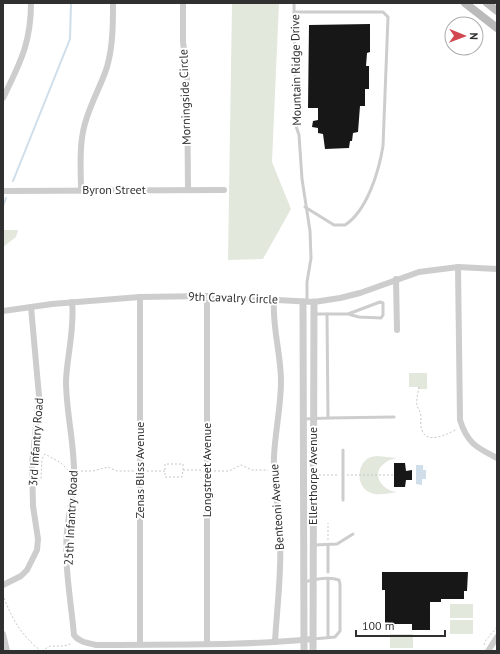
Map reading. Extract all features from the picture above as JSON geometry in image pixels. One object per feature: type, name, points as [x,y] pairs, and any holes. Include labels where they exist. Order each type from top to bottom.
[{"type":"main road","points":[[465,3],[497,28]]},
{"type":"main road","points":[[486,3],[497,11]]},
{"type":"street","points":[[3,98],[24,52],[30,33],[31,3]]},
{"type":"street","points":[[81,190],[82,133],[87,115],[105,72],[109,58],[112,36],[112,3]]},
{"type":"street","name":"Morningside Circle","points":[[183,3],[183,42],[187,79],[188,190]]},
{"type":"street","name":"Byron Street","points":[[3,191],[224,190]]},
{"type":"street","points":[[458,267],[460,420],[467,436],[473,443],[480,449],[497,458]]},
{"type":"street","name":"9th Cavalry Circle","points":[[3,311],[72,302],[140,297],[207,296],[308,302],[340,298],[360,293],[419,272],[458,267],[497,269]]},
{"type":"street","points":[[396,279],[397,330]]},
{"type":"street","name":"Longstreet Avenue","points":[[207,296],[207,644]]},
{"type":"street","name":"Zenas Bliss Avenue","points":[[140,297],[140,644]]},
{"type":"street","name":"Benteoni Avenue","points":[[274,300],[281,381],[274,457],[274,485],[280,535],[281,566],[275,642]]},
{"type":"street","name":"25th Infantry Road","points":[[72,302],[66,382],[74,471],[67,532],[67,562],[74,635],[76,638]]},
{"type":"street","name":"Ellerthorpe Avenue","points":[[308,302],[313,314],[313,651]]},
{"type":"street","name":"Ellerthorpe Avenue","points":[[304,651],[304,419],[308,302]]},
{"type":"street","name":"3rd Infantry Road","points":[[3,585],[21,576],[27,570],[37,550],[38,540],[33,506],[32,464],[39,396],[31,307]]},
{"type":"street","points":[[3,634],[7,651]]},
{"type":"street","points":[[488,651],[497,637]]},
{"type":"street","points":[[76,638],[96,645],[207,644],[275,642],[313,639]]},
{"type":"lane","name":"Mountain Ridge Drive","points":[[294,3],[296,126],[299,135],[305,207],[310,230],[311,258],[306,282],[308,302]]},
{"type":"lane","points":[[294,12],[383,12],[388,17],[383,146],[381,159],[367,198],[357,213],[347,223],[341,225],[334,225],[305,207]]},
{"type":"lane","points":[[313,314],[348,314],[381,318],[383,315],[383,303],[380,302],[348,314]]},
{"type":"lane","points":[[327,314],[328,418]]},
{"type":"lane","points":[[304,419],[394,417]]},
{"type":"lane","points":[[343,450],[343,500]]},
{"type":"lane","points":[[313,545],[337,544],[353,534]]},
{"type":"lane","points":[[328,545],[328,572]]},
{"type":"lane","points":[[304,582],[314,579],[328,579],[339,580],[340,584],[340,631],[335,637],[313,639]]},
{"type":"lane","points":[[328,579],[328,637]]},
{"type":"path","points":[[419,387],[417,402],[421,416],[421,429],[424,434],[430,437],[436,437],[446,435],[458,429]]},
{"type":"path","points":[[165,471],[165,464],[183,464],[183,470]]},
{"type":"path","points":[[319,475],[393,475]]},
{"type":"path","points":[[328,523],[328,545]]},
{"type":"path","points":[[4,598],[16,625],[41,651],[50,646],[67,646],[72,644],[76,638]]},
{"type":"shaded area","points":[[232,3],[279,3],[272,162],[291,209],[263,259],[228,260]]},
{"type":"shaded area","points":[[3,230],[18,230],[16,237],[3,247]]},
{"type":"shaded area","points":[[409,373],[427,373],[427,389],[409,387]]},
{"type":"shaded area","points":[[377,456],[397,458],[388,461],[381,467],[378,472],[378,476],[383,485],[392,491],[397,492],[374,494],[363,487],[360,477],[361,467],[367,459]]},
{"type":"shaded area","points":[[416,465],[423,465],[423,470],[426,470],[426,479],[422,479],[422,485],[416,484]]},
{"type":"shaded area","points":[[450,604],[473,604],[473,618],[450,618]]},
{"type":"shaded area","points":[[450,620],[473,620],[473,634],[450,634]]},
{"type":"shaded area","points":[[390,634],[413,634],[413,648],[390,648]]},
{"type":"building","points":[[370,24],[370,52],[367,53],[366,66],[369,66],[369,89],[365,89],[365,106],[360,106],[358,132],[353,133],[349,148],[325,149],[323,134],[318,133],[318,128],[312,127],[313,121],[318,120],[318,108],[308,108],[309,25]]},
{"type":"building","points":[[394,463],[405,463],[406,471],[412,470],[412,480],[406,480],[405,487],[394,487]]},
{"type":"building","points":[[382,572],[468,572],[467,591],[464,591],[464,599],[441,599],[441,602],[430,602],[430,630],[412,630],[412,624],[385,624],[385,590],[382,590]]},
{"type":"waterway","points":[[13,181],[70,39],[71,3]]},
{"type":"waterway","points":[[3,206],[6,198]]}]
